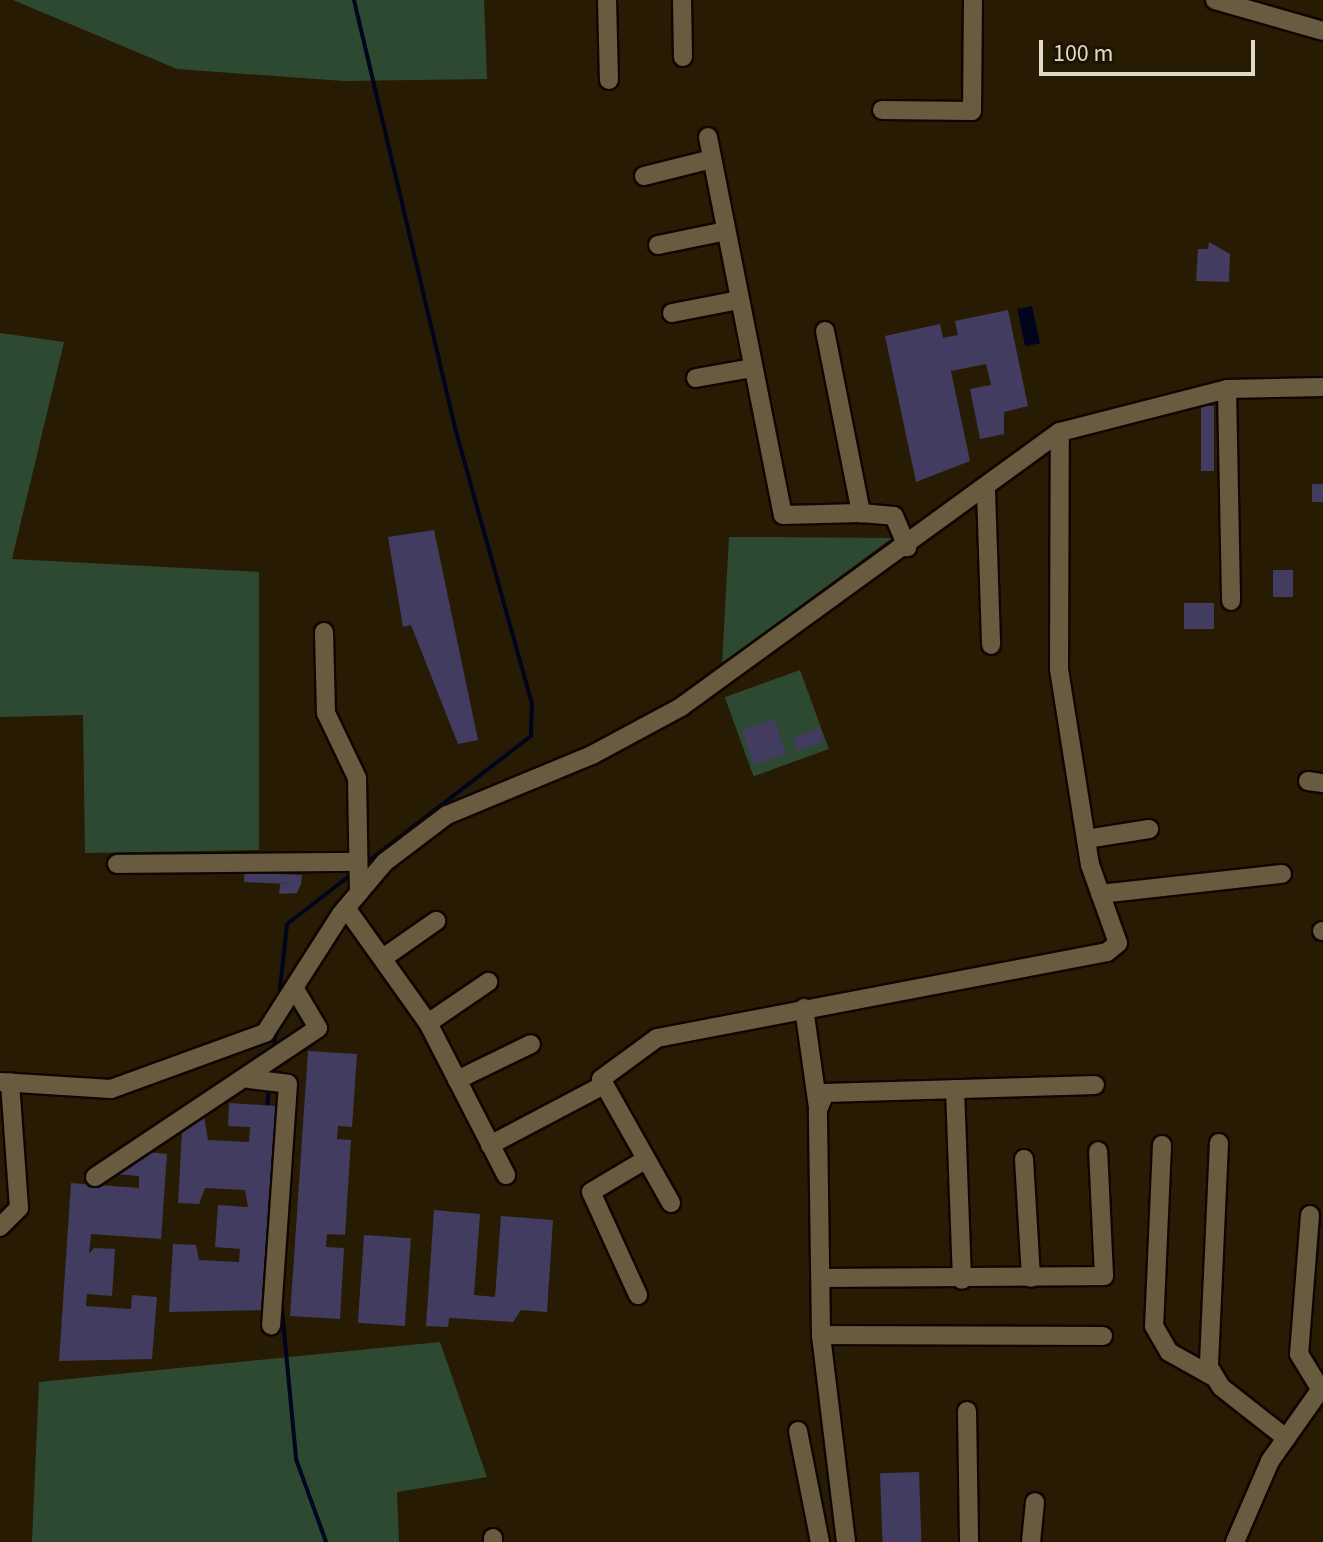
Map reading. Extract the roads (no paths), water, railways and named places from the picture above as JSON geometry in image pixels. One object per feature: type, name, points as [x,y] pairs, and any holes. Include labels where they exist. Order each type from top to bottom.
[{"type":"street","points":[[607,0],[609,80]]},
{"type":"street","points":[[682,0],[683,57]]},
{"type":"street","points":[[882,110],[972,111],[973,0]]},
{"type":"street","points":[[1215,0],[1323,31]]},
{"type":"street","points":[[708,137],[783,515],[861,513],[894,516],[907,547]]},
{"type":"street","points":[[644,176],[712,159]]},
{"type":"street","points":[[658,245],[726,231]]},
{"type":"street","points":[[672,313],[739,300]]},
{"type":"street","points":[[825,331],[861,513]]},
{"type":"street","points":[[696,378],[752,368]]},
{"type":"street","points":[[0,1227],[19,1208],[5,1082],[111,1089],[181,1068],[271,1025],[296,991],[346,908],[447,815],[592,755],[681,707],[986,491],[1060,432],[1227,389],[1323,387]]},
{"type":"street","points":[[1227,389],[1231,601]]},
{"type":"street","points":[[671,1203],[601,1079],[612,1067],[657,1038],[1107,952],[1118,943],[1100,894],[1086,839],[1059,669],[1060,432]]},
{"type":"street","points":[[986,491],[991,645]]},
{"type":"street","points":[[324,632],[326,713],[353,766],[358,810],[355,862],[359,893]]},
{"type":"street","points":[[1086,839],[1149,829]]},
{"type":"street","points":[[117,864],[355,862]]},
{"type":"street","points":[[1100,894],[1282,874]]},
{"type":"street","points":[[346,908],[428,1023],[506,1175]]},
{"type":"street","points":[[383,958],[436,921]]},
{"type":"street","points":[[428,1023],[488,982]]},
{"type":"street","points":[[95,1177],[249,1079],[318,1028],[296,991]]},
{"type":"street","points":[[804,1008],[818,1110],[825,1278],[821,1335],[846,1542]]},
{"type":"street","points":[[457,1080],[531,1044]]},
{"type":"street","points":[[249,1079],[288,1084],[271,1325]]},
{"type":"street","points":[[490,1145],[604,1085]]},
{"type":"street","points":[[818,1110],[825,1093],[1095,1085]]},
{"type":"street","points":[[955,1089],[962,1280]]},
{"type":"street","points":[[1212,1376],[1219,1143]]},
{"type":"street","points":[[1162,1145],[1154,1326],[1169,1352],[1212,1376],[1286,1438]]},
{"type":"street","points":[[825,1278],[962,1280],[1104,1276],[1098,1151]]},
{"type":"street","points":[[1024,1159],[1031,1278]]},
{"type":"street","points":[[638,1295],[591,1192],[645,1160]]},
{"type":"street","points":[[1235,1542],[1286,1438],[1322,1388],[1299,1354],[1310,1215]]},
{"type":"street","points":[[821,1335],[1103,1336]]},
{"type":"street","points":[[967,1411],[969,1542]]},
{"type":"street","points":[[798,1431],[820,1542]]},
{"type":"street","points":[[1031,1542],[1035,1502]]},
{"type":"water","points":[[1032,306],[1040,343],[1025,346],[1017,309]]},
{"type":"waterway","points":[[354,0],[455,428],[532,703],[531,736],[365,864]]},
{"type":"waterway","points":[[279,997],[287,924],[352,874]]},
{"type":"waterway","points":[[274,1048],[276,1029]]},
{"type":"waterway","points":[[267,1108],[269,1089]]},
{"type":"waterway","points":[[281,1299],[296,1459],[326,1542]]}]
